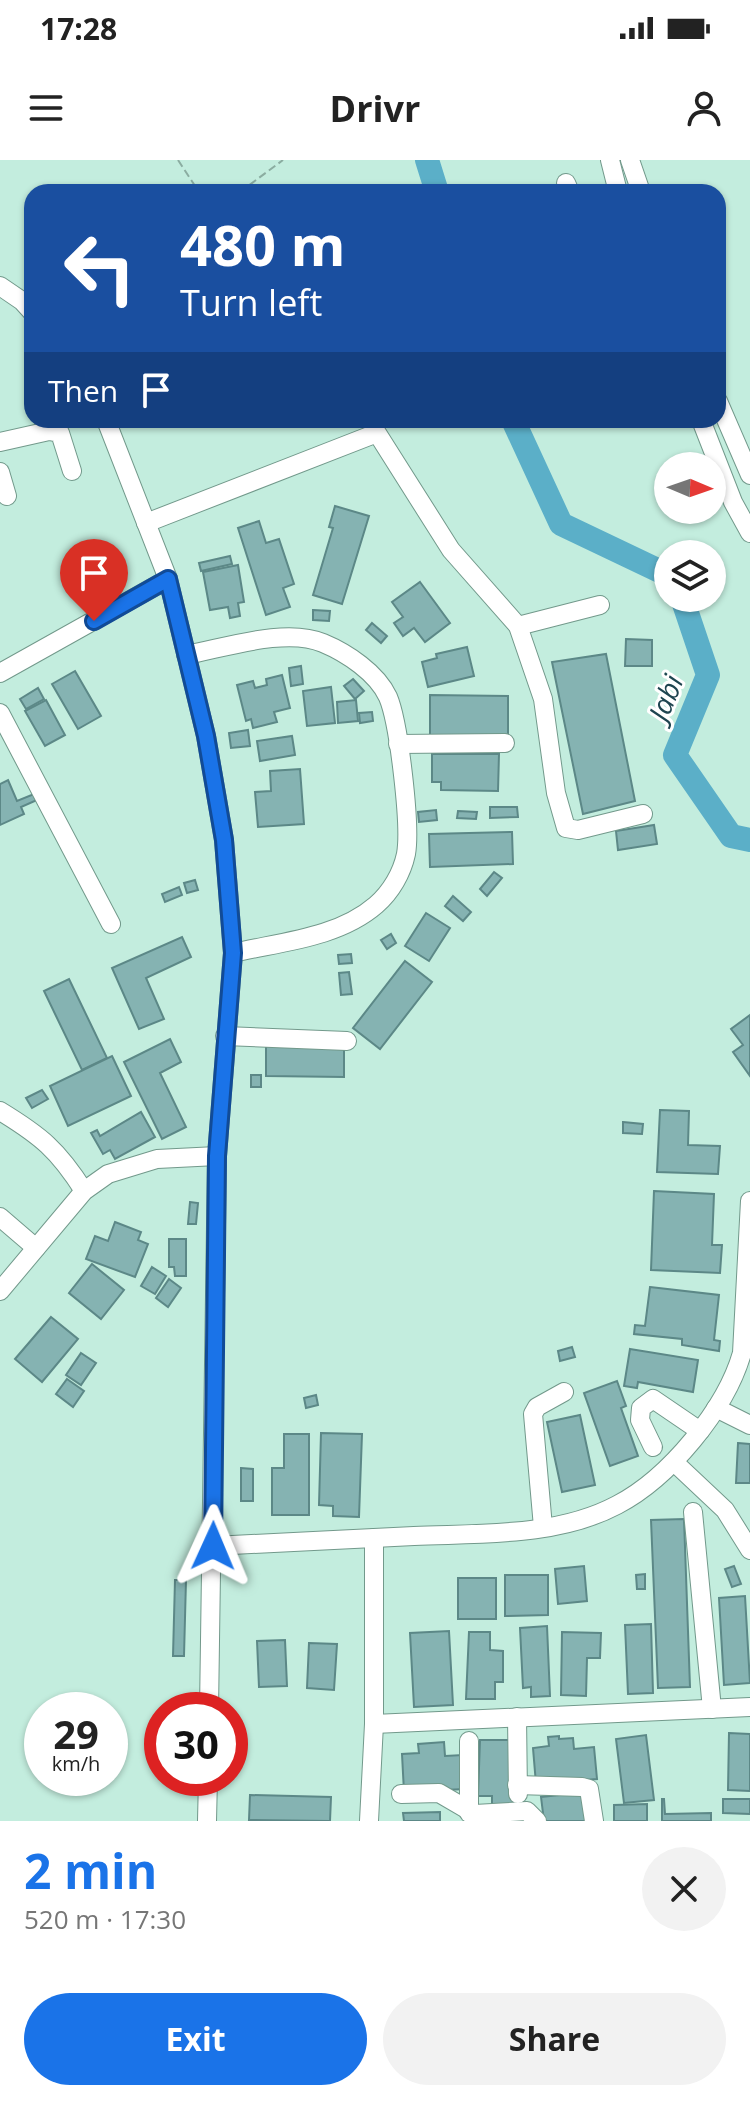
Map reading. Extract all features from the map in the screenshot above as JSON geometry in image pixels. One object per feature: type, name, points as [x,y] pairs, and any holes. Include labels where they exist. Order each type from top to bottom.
[{"type":"street","points":[[610,160],[616,184]]},
{"type":"street","points":[[630,160],[638,184]]},
{"type":"street","points":[[0,286],[24,303]]},
{"type":"street","points":[[726,421],[750,475]]},
{"type":"street","points":[[109,428],[168,579],[206,736],[224,840],[233,953],[217,1156],[209,1692]]},
{"type":"street","points":[[704,428],[733,502],[750,533]]},
{"type":"street","points":[[731,433],[750,428]]},
{"type":"street","points":[[0,442],[49,431],[60,433],[72,471]]},
{"type":"street","points":[[146,523],[377,433],[451,550],[518,626],[543,699],[556,793],[566,828],[578,830],[643,814]]},
{"type":"street","points":[[0,472],[7,496]]},
{"type":"street","points":[[0,673],[168,579]]},
{"type":"street","points":[[518,626],[600,605]]},
{"type":"street","points":[[186,655],[290,636],[321,642],[371,674],[388,696],[398,744],[407,811],[406,854],[393,888],[376,905],[339,928],[233,953]]},
{"type":"street","points":[[0,713],[111,924]]},
{"type":"street","points":[[398,744],[505,743]]},
{"type":"street","points":[[225,1036],[347,1041]]},
{"type":"street","points":[[0,1111],[41,1136],[64,1159],[84,1191]]},
{"type":"street","points":[[0,1291],[84,1191],[108,1174],[157,1159],[217,1156]]},
{"type":"street","points":[[213,1546],[518,1531],[591,1516],[619,1505],[674,1462],[700,1431],[736,1373],[742,1353],[750,1201]]},
{"type":"street","points":[[0,1217],[36,1248]]},
{"type":"street","points":[[543,1527],[533,1414],[537,1407],[564,1392]]},
{"type":"street","points":[[653,1447],[639,1415],[641,1408],[653,1399],[700,1431]]},
{"type":"street","points":[[716,1408],[750,1425]]},
{"type":"street","points":[[674,1462],[725,1510],[750,1550]]},
{"type":"street","points":[[693,1512],[712,1709]]},
{"type":"street","points":[[369,1821],[374,1724],[374,1538]]},
{"type":"street","points":[[374,1724],[750,1707]]},
{"type":"street","points":[[517,1717],[518,1813]]},
{"type":"street","points":[[469,1741],[469,1813]]},
{"type":"street","points":[[517,1785],[589,1789],[594,1821]]},
{"type":"street","points":[[401,1794],[439,1793],[469,1813],[527,1811],[537,1821]]},
{"type":"street","points":[[207,1821],[208,1796]]},
{"type":"path","points":[[178,160],[194,184]]},
{"type":"path","points":[[251,184],[283,160]]},
{"type":"building","points":[[335,506],[369,516],[342,604],[313,595],[333,528],[329,527]]},
{"type":"building","points":[[259,521],[266,543],[279,539],[294,584],[283,588],[290,607],[266,615],[238,528]]},
{"type":"building","points":[[230,556],[232,564],[201,571],[199,563]]},
{"type":"building","points":[[238,565],[244,602],[238,603],[240,616],[230,618],[228,607],[210,610],[203,572]]},
{"type":"building","points":[[420,582],[450,623],[425,642],[414,628],[403,636],[394,623],[403,617],[392,602]]},
{"type":"building","points":[[313,610],[330,611],[329,621],[313,620]]},
{"type":"building","points":[[372,623],[387,636],[381,643],[366,630]]},
{"type":"building","points":[[626,639],[652,640],[652,666],[625,666]]},
{"type":"building","points":[[467,647],[474,676],[428,687],[422,662],[437,658],[436,654]]},
{"type":"building","points":[[606,654],[635,801],[583,814],[552,662]]},
{"type":"building","points":[[301,666],[303,684],[291,686],[289,668]]},
{"type":"building","points":[[75,671],[101,716],[78,729],[52,684]]},
{"type":"building","points":[[282,675],[290,708],[274,712],[277,722],[253,728],[251,719],[246,721],[237,685],[253,681],[255,688],[267,685],[266,679]]},
{"type":"building","points":[[353,679],[364,691],[355,699],[344,686]]},
{"type":"building","points":[[331,687],[335,723],[307,726],[303,691]]},
{"type":"building","points":[[38,688],[44,699],[26,709],[20,699]]},
{"type":"building","points":[[430,695],[508,696],[508,736],[430,738]]},
{"type":"building","points":[[46,700],[65,735],[45,746],[25,711]]},
{"type":"building","points":[[356,700],[358,721],[338,723],[337,702]]},
{"type":"building","points":[[372,712],[373,721],[360,723],[359,713]]},
{"type":"building","points":[[248,730],[250,746],[231,748],[229,733]]},
{"type":"building","points":[[292,736],[295,755],[260,761],[257,741]]},
{"type":"building","points":[[432,754],[499,754],[498,791],[441,790],[441,782],[432,782]]},
{"type":"building","points":[[300,769],[304,824],[258,827],[255,792],[271,791],[270,771]]},
{"type":"building","points":[[8,780],[17,801],[34,794],[37,800],[21,807],[24,814],[0,825],[0,784]]},
{"type":"building","points":[[490,807],[517,807],[518,817],[490,818]]},
{"type":"building","points":[[436,810],[437,820],[419,822],[418,812]]},
{"type":"building","points":[[458,811],[477,812],[476,819],[457,818]]},
{"type":"building","points":[[654,825],[657,844],[618,850],[616,831]]},
{"type":"building","points":[[512,832],[513,864],[430,867],[429,834]]},
{"type":"building","points":[[494,872],[502,878],[487,896],[480,889]]},
{"type":"building","points":[[195,880],[198,890],[187,893],[184,883]]},
{"type":"building","points":[[179,887],[182,895],[165,902],[162,894]]},
{"type":"building","points":[[453,896],[471,912],[463,921],[445,906]]},
{"type":"building","points":[[426,913],[450,928],[429,961],[405,946]]},
{"type":"building","points":[[391,934],[396,943],[387,949],[381,940]]},
{"type":"building","points":[[182,937],[191,957],[146,978],[164,1019],[139,1029],[112,968]]},
{"type":"building","points":[[351,954],[352,963],[339,964],[338,955]]},
{"type":"building","points":[[405,961],[432,982],[380,1049],[353,1028]]},
{"type":"building","points":[[349,972],[352,994],[341,995],[339,973]]},
{"type":"building","points":[[69,979],[107,1058],[82,1070],[44,991]]},
{"type":"building","points":[[750,1015],[750,1076],[733,1052],[743,1045],[731,1029]]},
{"type":"building","points":[[170,1039],[181,1062],[160,1073],[186,1127],[162,1139],[124,1062]]},
{"type":"building","points":[[266,1042],[344,1043],[344,1077],[266,1076]]},
{"type":"building","points":[[112,1056],[131,1096],[68,1126],[50,1086]]},
{"type":"building","points":[[251,1075],[261,1075],[261,1087],[251,1087]]},
{"type":"building","points":[[42,1090],[48,1099],[32,1108],[26,1098]]},
{"type":"building","points":[[660,1110],[689,1111],[688,1145],[720,1146],[718,1174],[657,1172]]},
{"type":"building","points":[[141,1112],[155,1137],[115,1159],[110,1150],[103,1154],[91,1133],[97,1130],[100,1136]]},
{"type":"building","points":[[623,1122],[643,1124],[642,1134],[623,1133]]},
{"type":"building","points":[[654,1191],[714,1194],[712,1245],[722,1245],[720,1273],[651,1270]]},
{"type":"building","points":[[190,1202],[198,1203],[196,1224],[188,1224]]},
{"type":"building","points":[[115,1222],[141,1232],[138,1240],[148,1244],[135,1277],[86,1259],[95,1236],[108,1241]]},
{"type":"building","points":[[169,1239],[186,1239],[186,1276],[175,1276],[174,1267],[169,1267]]},
{"type":"building","points":[[92,1264],[124,1290],[101,1319],[69,1293]]},
{"type":"building","points":[[152,1267],[166,1276],[155,1294],[141,1286]]},
{"type":"building","points":[[169,1279],[181,1288],[168,1307],[156,1298]]},
{"type":"building","points":[[650,1287],[719,1295],[714,1340],[720,1341],[719,1351],[682,1345],[682,1339],[634,1334],[635,1325],[645,1326]]},
{"type":"building","points":[[51,1317],[78,1339],[42,1382],[15,1359]]},
{"type":"building","points":[[572,1347],[575,1357],[560,1361],[558,1351]]},
{"type":"building","points":[[630,1349],[698,1360],[693,1392],[638,1382],[637,1388],[624,1386]]},
{"type":"building","points":[[81,1353],[96,1363],[81,1385],[66,1375]]},
{"type":"building","points":[[67,1379],[84,1391],[73,1407],[56,1394]]},
{"type":"building","points":[[617,1381],[626,1406],[621,1408],[638,1456],[610,1466],[584,1393]]},
{"type":"building","points":[[316,1395],[318,1405],[306,1408],[304,1398]]},
{"type":"building","points":[[580,1415],[595,1485],[562,1492],[547,1422]]},
{"type":"building","points":[[321,1433],[362,1434],[359,1517],[333,1516],[333,1506],[319,1505]]},
{"type":"building","points":[[284,1434],[309,1434],[309,1515],[272,1515],[272,1468],[284,1468]]},
{"type":"building","points":[[738,1443],[750,1444],[750,1483],[736,1483]]},
{"type":"building","points":[[241,1468],[253,1469],[253,1501],[241,1501]]},
{"type":"building","points":[[684,1519],[690,1687],[658,1688],[651,1520]]},
{"type":"building","points":[[584,1566],[587,1601],[558,1604],[555,1569]]},
{"type":"building","points":[[734,1566],[741,1584],[732,1587],[725,1569]]},
{"type":"building","points":[[645,1574],[645,1589],[637,1589],[636,1575]]},
{"type":"building","points":[[505,1575],[548,1575],[548,1615],[505,1616]]},
{"type":"building","points":[[458,1578],[496,1578],[496,1619],[458,1619]]},
{"type":"building","points":[[175,1580],[186,1580],[184,1656],[173,1656]]},
{"type":"building","points":[[745,1596],[750,1683],[724,1685],[719,1598]]},
{"type":"building","points":[[651,1624],[653,1693],[628,1694],[625,1625]]},
{"type":"building","points":[[547,1626],[550,1696],[531,1697],[531,1687],[523,1688],[520,1628]]},
{"type":"building","points":[[449,1631],[453,1705],[414,1707],[410,1633]]},
{"type":"building","points":[[469,1632],[490,1632],[490,1650],[503,1651],[503,1682],[495,1682],[495,1699],[466,1699]]},
{"type":"building","points":[[562,1632],[601,1633],[600,1658],[587,1658],[586,1696],[561,1695]]},
{"type":"building","points":[[285,1640],[287,1686],[259,1687],[257,1641]]},
{"type":"building","points":[[309,1643],[337,1644],[334,1690],[307,1688]]},
{"type":"building","points":[[729,1733],[750,1734],[750,1791],[728,1790]]},
{"type":"building","points":[[646,1735],[654,1800],[624,1803],[616,1739]]},
{"type":"building","points":[[559,1736],[559,1739],[573,1738],[574,1749],[594,1747],[597,1779],[536,1784],[533,1748],[549,1746],[548,1737]]},
{"type":"building","points":[[480,1740],[512,1740],[513,1811],[492,1811],[492,1796],[478,1796]]},
{"type":"building","points":[[444,1742],[445,1756],[463,1755],[465,1789],[404,1792],[402,1754],[419,1753],[418,1744]]},
{"type":"building","points":[[588,1792],[591,1821],[544,1821],[541,1797]]},
{"type":"building","points":[[250,1795],[331,1797],[330,1821],[249,1820]]},
{"type":"building","points":[[662,1799],[665,1814],[711,1813],[711,1821],[662,1821]]},
{"type":"building","points":[[723,1799],[750,1799],[750,1814],[723,1813]]},
{"type":"building","points":[[647,1804],[647,1821],[614,1821],[614,1805]]},
{"type":"building","points":[[440,1812],[440,1821],[404,1821],[403,1813]]},
{"type":"waterway","name":"Jabi","points":[[427,160],[434,184]]},
{"type":"waterway","name":"Jabi","points":[[517,428],[561,524],[654,568]]},
{"type":"waterway","name":"Jabi","points":[[687,612],[708,675],[675,755],[731,836],[750,840]]},
{"type":"route","points":[[94,621],[168,579],[206,736],[224,840],[233,953],[217,1156],[213,1546]]}]
